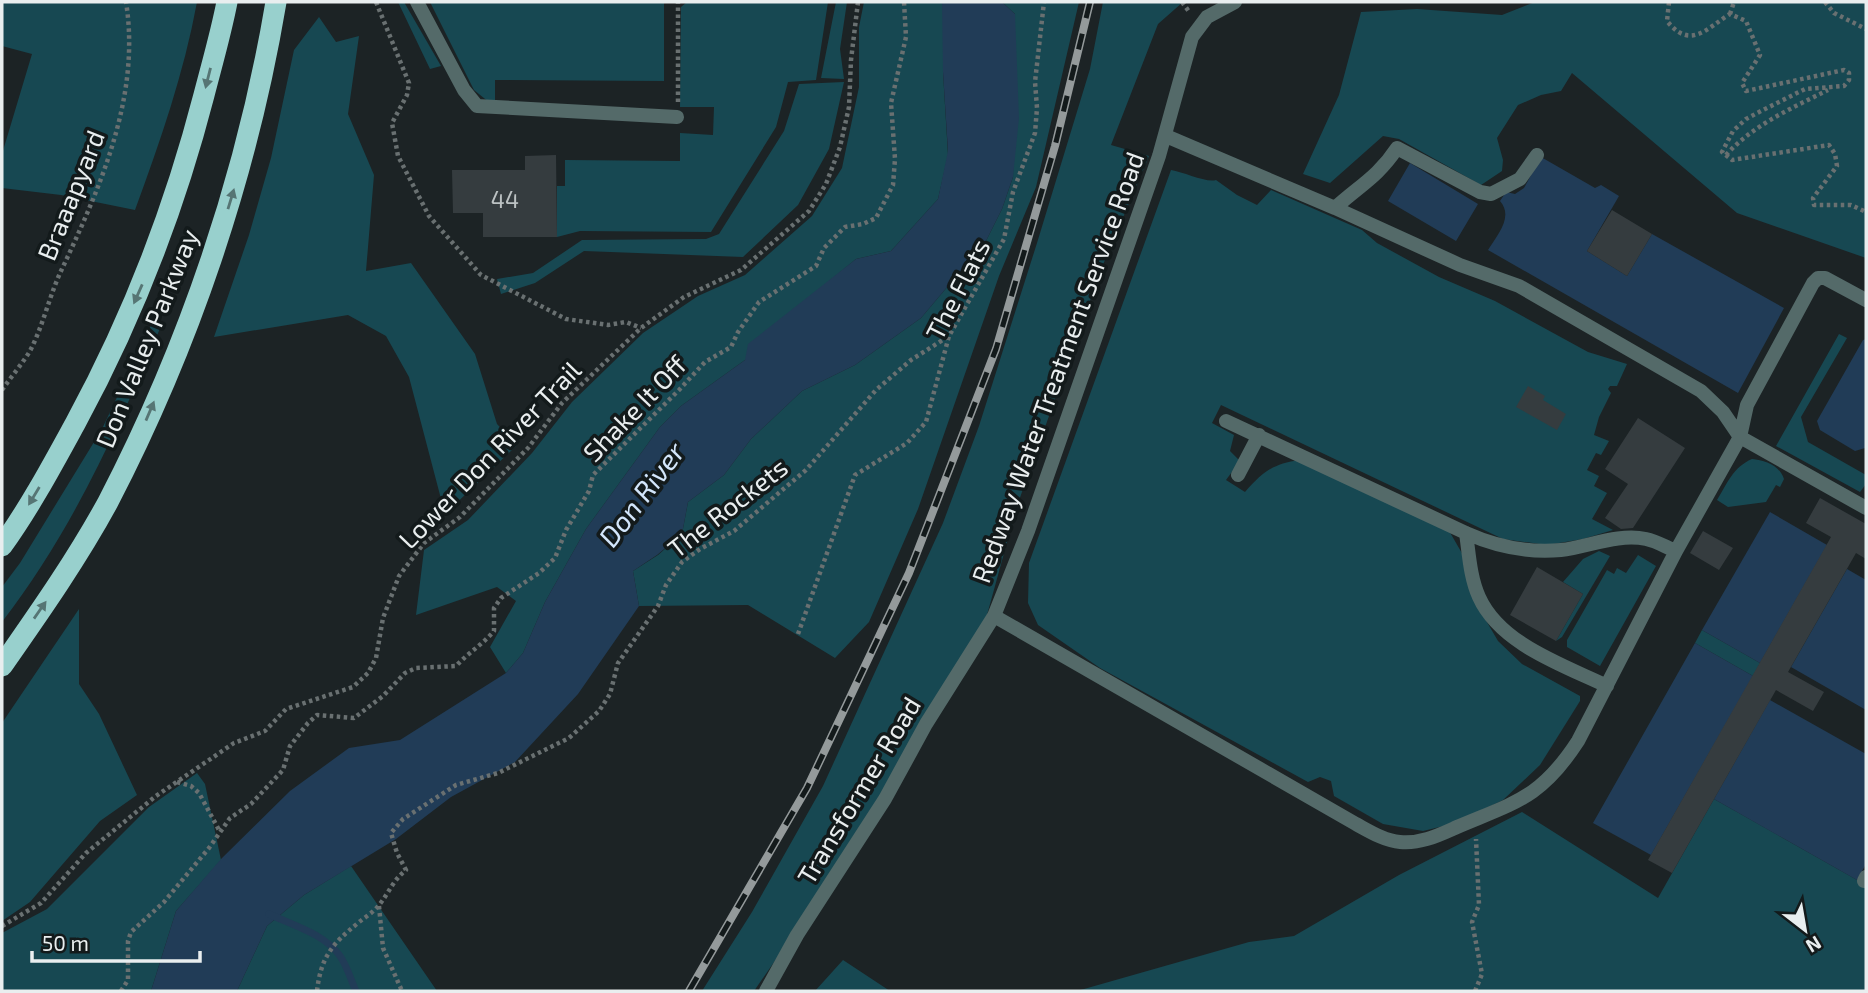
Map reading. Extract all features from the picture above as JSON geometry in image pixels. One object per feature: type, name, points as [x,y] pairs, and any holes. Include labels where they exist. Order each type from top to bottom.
[{"type":"highway","name":"Don Valley Parkway","points":[[2,546],[61,450],[107,366],[153,259],[187,158],[226,7]]},
{"type":"highway","name":"Don Valley Parkway","points":[[2,666],[53,592],[107,503],[187,325],[232,196],[275,10]]},
{"type":"lane","points":[[417,2],[464,90],[477,107],[677,117]]},
{"type":"lane","name":"Redway Water Treatment Service Road","points":[[1166,136],[1460,265],[1519,286],[1702,391],[1723,412],[1740,438],[1675,551],[1578,741],[1555,773],[1521,801],[1417,842],[1397,842],[1382,837],[994,616],[1028,531],[1166,136],[1192,37],[1207,18],[1236,2]]},
{"type":"lane","points":[[1335,208],[1374,177],[1397,148],[1480,192],[1491,194],[1520,179],[1537,155]]},
{"type":"lane","points":[[1866,300],[1825,278],[1818,278],[1813,283],[1746,405],[1740,438],[1866,508]]},
{"type":"lane","points":[[1226,421],[1466,533],[1493,543],[1528,549],[1561,550],[1624,538],[1639,538],[1675,551]]},
{"type":"lane","points":[[1238,475],[1259,435]]},
{"type":"lane","points":[[1466,533],[1475,586],[1493,618],[1531,647],[1607,686]]},
{"type":"lane","name":"Transformer Road","points":[[766,991],[797,935],[886,799],[926,724],[994,616]]},
{"type":"path","name":"Braaapyard","points":[[2,390],[30,350],[60,273],[76,242],[122,116],[128,83],[126,2]]},
{"type":"path","points":[[376,2],[409,83],[407,96],[392,123],[395,148],[433,222],[487,280],[566,318],[608,325],[626,321],[641,328]]},
{"type":"path","points":[[677,117],[678,2]]},
{"type":"path","name":"Lower Don River Trail","points":[[2,926],[41,903],[86,853],[177,782],[234,743],[265,731],[286,709],[353,687],[368,673],[376,658],[383,618],[400,576],[424,543],[460,517],[528,448],[562,403],[641,328],[684,297],[741,270],[809,211],[825,184],[840,147],[849,107],[850,61],[858,2]]},
{"type":"path","name":"Shake It Off","points":[[121,991],[128,980],[128,941],[131,932],[164,902],[230,818],[251,804],[283,770],[290,746],[307,723],[317,715],[354,718],[383,696],[405,673],[416,668],[456,666],[471,651],[481,646],[494,632],[494,608],[500,598],[539,573],[555,558],[566,530],[589,491],[593,475],[705,362],[731,347],[759,302],[816,266],[824,248],[845,227],[863,224],[876,218],[893,185],[895,159],[891,103],[906,37],[904,2]]},
{"type":"path","name":"The Flats","points":[[798,634],[855,475],[907,443],[926,422],[949,336],[1004,239],[1013,192],[1035,133],[1035,82],[1044,2]]},
{"type":"path","points":[[1669,2],[1667,21],[1676,32],[1689,37],[1700,34],[1730,14],[1734,2]]},
{"type":"path","points":[[1825,2],[1834,13],[1866,29]]},
{"type":"path","points":[[1730,14],[1746,21],[1760,55],[1742,83],[1746,92],[1844,70],[1849,73],[1849,80],[1844,86],[1805,89],[1746,120],[1733,131],[1723,152],[1732,160],[1741,160],[1829,145],[1837,166],[1813,198],[1814,205],[1851,205],[1866,212]]},
{"type":"path","points":[[1726,155],[1739,141],[1756,130],[1832,88]]},
{"type":"path","name":"The Rockets","points":[[379,906],[398,876],[406,870],[391,834],[403,819],[456,785],[498,773],[569,738],[599,711],[610,694],[618,663],[658,606],[666,585],[682,562],[734,531],[806,470],[876,390],[911,360],[949,336]]},
{"type":"path","points":[[177,782],[191,786],[199,793],[219,831]]},
{"type":"path","points":[[1473,821],[1479,905],[1472,922],[1482,974],[1475,991]]},
{"type":"path","points":[[317,991],[326,954],[335,942],[379,906]]},
{"type":"path","points":[[379,906],[383,948],[402,991]]},
{"type":"shaded area","points":[[2,2],[197,2],[170,107],[135,210],[61,195],[2,188],[2,154],[32,54],[2,46]]},
{"type":"shaded area","points":[[398,2],[404,2],[441,66],[430,69]]},
{"type":"shaded area","points":[[430,2],[664,2],[664,81],[495,80],[495,100],[490,103],[474,90]]},
{"type":"shaded area","points":[[687,2],[828,2],[816,80],[788,82],[776,127],[711,232],[580,231],[557,237],[557,186],[565,186],[565,160],[680,161],[680,133],[713,135],[714,107],[680,107],[681,7]]},
{"type":"shaded area","points":[[836,2],[847,2],[840,49],[844,79],[821,78]]},
{"type":"shaded area","points":[[864,2],[945,2],[943,72],[948,155],[938,199],[891,251],[856,259],[816,292],[745,360],[681,406],[660,427],[586,529],[545,602],[523,653],[506,673],[490,647],[516,601],[497,587],[416,615],[424,550],[468,520],[532,453],[572,402],[643,333],[698,296],[745,275],[812,216],[842,168],[859,87],[859,27]]},
{"type":"shaded area","points":[[1002,2],[1079,2],[1036,187],[999,276],[918,509],[869,622],[835,658],[748,605],[639,606],[633,571],[658,555],[682,534],[688,502],[724,475],[751,439],[802,391],[855,365],[921,318],[986,241],[1002,209],[1013,177],[1015,14]]},
{"type":"shaded area","points":[[1103,2],[1183,2],[1158,24],[1111,145],[1149,156],[1102,267],[1017,506],[987,615],[881,808],[754,991],[702,991],[752,912],[823,786],[943,523],[979,426],[1037,243],[1090,69]]},
{"type":"shaded area","points":[[1535,2],[1866,2],[1866,258],[1737,213],[1572,73],[1561,91],[1541,95],[1518,105],[1497,138],[1503,160],[1502,171],[1481,185],[1399,139],[1383,136],[1330,183],[1303,174],[1339,95],[1361,12],[1417,9],[1502,15]]},
{"type":"shaded area","points":[[319,17],[336,42],[359,36],[348,114],[374,175],[366,271],[411,263],[475,354],[497,424],[517,445],[445,514],[409,377],[386,336],[348,315],[214,337],[249,235],[271,158],[294,50]]},
{"type":"shaded area","points":[[844,82],[829,149],[798,205],[743,257],[584,251],[535,283],[501,294],[497,279],[533,273],[582,240],[706,239],[719,234],[784,131],[799,84]]},
{"type":"shaded area","points":[[1171,170],[1216,180],[1257,205],[1271,190],[1362,230],[1377,243],[1439,277],[1495,301],[1588,352],[1627,364],[1617,386],[1610,386],[1608,389],[1611,393],[1599,417],[1594,435],[1609,441],[1601,455],[1596,453],[1587,470],[1599,476],[1594,486],[1607,493],[1592,519],[1613,530],[1583,539],[1547,545],[1503,539],[1221,405],[1212,423],[1234,435],[1230,451],[1240,461],[1226,480],[1245,492],[1269,470],[1300,460],[1448,529],[1463,555],[1484,617],[1498,641],[1522,664],[1580,696],[1580,701],[1540,765],[1503,800],[1456,823],[1423,831],[1383,824],[1334,796],[1331,781],[1320,777],[1308,782],[1100,668],[1038,625],[1028,603],[1029,563]]},
{"type":"shaded area","points":[[152,323],[161,326],[110,442],[50,552],[2,622],[2,587],[20,563],[102,429]]},
{"type":"shaded area","points":[[1839,334],[1847,338],[1801,417],[1808,442],[1866,475],[1866,484],[1860,492],[1776,446]]},
{"type":"shaded area","points":[[1752,459],[1776,467],[1784,479],[1780,487],[1776,485],[1766,502],[1728,507],[1717,500],[1735,471]]},
{"type":"shaded area","points":[[1599,551],[1610,556],[1562,637],[1556,641],[1583,594],[1563,582],[1583,559]]},
{"type":"shaded area","points":[[1638,555],[1656,566],[1600,666],[1567,647],[1567,640],[1607,570],[1614,574],[1617,568],[1626,573]]},
{"type":"shaded area","points":[[79,609],[79,684],[99,714],[137,795],[100,821],[30,902],[2,921],[2,723]]},
{"type":"shaded area","points":[[1702,630],[1760,663],[1753,676],[1695,643]]},
{"type":"shaded area","points":[[197,773],[205,784],[221,860],[176,911],[151,991],[2,991],[2,933],[47,909],[149,807]]},
{"type":"shaded area","points":[[1714,799],[1866,885],[1866,991],[1077,991],[1249,942],[1294,936],[1399,875],[1522,812],[1658,898]]},
{"type":"shaded area","points":[[351,866],[437,991],[237,991],[267,926],[304,895]]},
{"type":"shaded area","points":[[843,960],[890,991],[815,991]]},
{"type":"water","name":"Don River","points":[[942,2],[1002,2],[1015,14],[1019,118],[1013,177],[1002,209],[986,241],[921,318],[855,365],[802,391],[751,439],[724,475],[688,502],[682,534],[633,571],[639,606],[578,694],[515,762],[451,797],[396,839],[304,895],[267,926],[237,991],[151,991],[176,911],[221,859],[290,791],[349,748],[400,740],[506,673],[523,653],[545,602],[586,529],[660,427],[681,406],[745,360],[748,344],[856,259],[891,251],[938,199],[948,151]]},
{"type":"water","points":[[1541,157],[1595,188],[1601,185],[1619,196],[1587,251],[1627,276],[1652,234],[1784,308],[1738,393],[1488,250],[1505,220],[1504,207],[1500,201],[1506,192],[1515,194],[1524,188]]},
{"type":"water","points":[[1410,163],[1478,204],[1456,241],[1388,201]]},
{"type":"water","points":[[1866,339],[1866,445],[1865,448],[1855,451],[1820,430],[1817,421]]},
{"type":"water","points":[[1770,512],[1827,545],[1760,663],[1702,630]]},
{"type":"water","points":[[1847,569],[1866,580],[1866,710],[1791,667]]},
{"type":"water","points":[[1695,643],[1753,676],[1651,855],[1593,823]]},
{"type":"water","points":[[1770,700],[1866,754],[1866,864],[1857,880],[1714,799]]},
{"type":"building","points":[[556,155],[557,237],[483,237],[483,213],[453,213],[452,170],[525,170],[525,156]]},
{"type":"building","points":[[1612,210],[1652,234],[1627,276],[1587,251]]},
{"type":"building","points":[[1528,386],[1545,396],[1543,400],[1566,414],[1557,430],[1516,407]]},
{"type":"building","points":[[1638,418],[1685,448],[1633,528],[1621,529],[1605,518],[1628,484],[1605,469]]},
{"type":"building","points":[[1820,498],[1866,524],[1866,559],[1856,553],[1788,672],[1824,692],[1813,711],[1776,690],[1672,873],[1648,860],[1831,537],[1806,523]]},
{"type":"building","points":[[1703,531],[1733,548],[1719,570],[1690,553]]},
{"type":"building","points":[[1537,567],[1583,594],[1556,641],[1510,615]]},
{"type":"waterway","points":[[269,914],[307,931],[334,948],[345,964],[356,991]]},
{"type":"railway","points":[[689,991],[807,788],[909,573],[996,349],[1055,146],[1090,2]]}]
